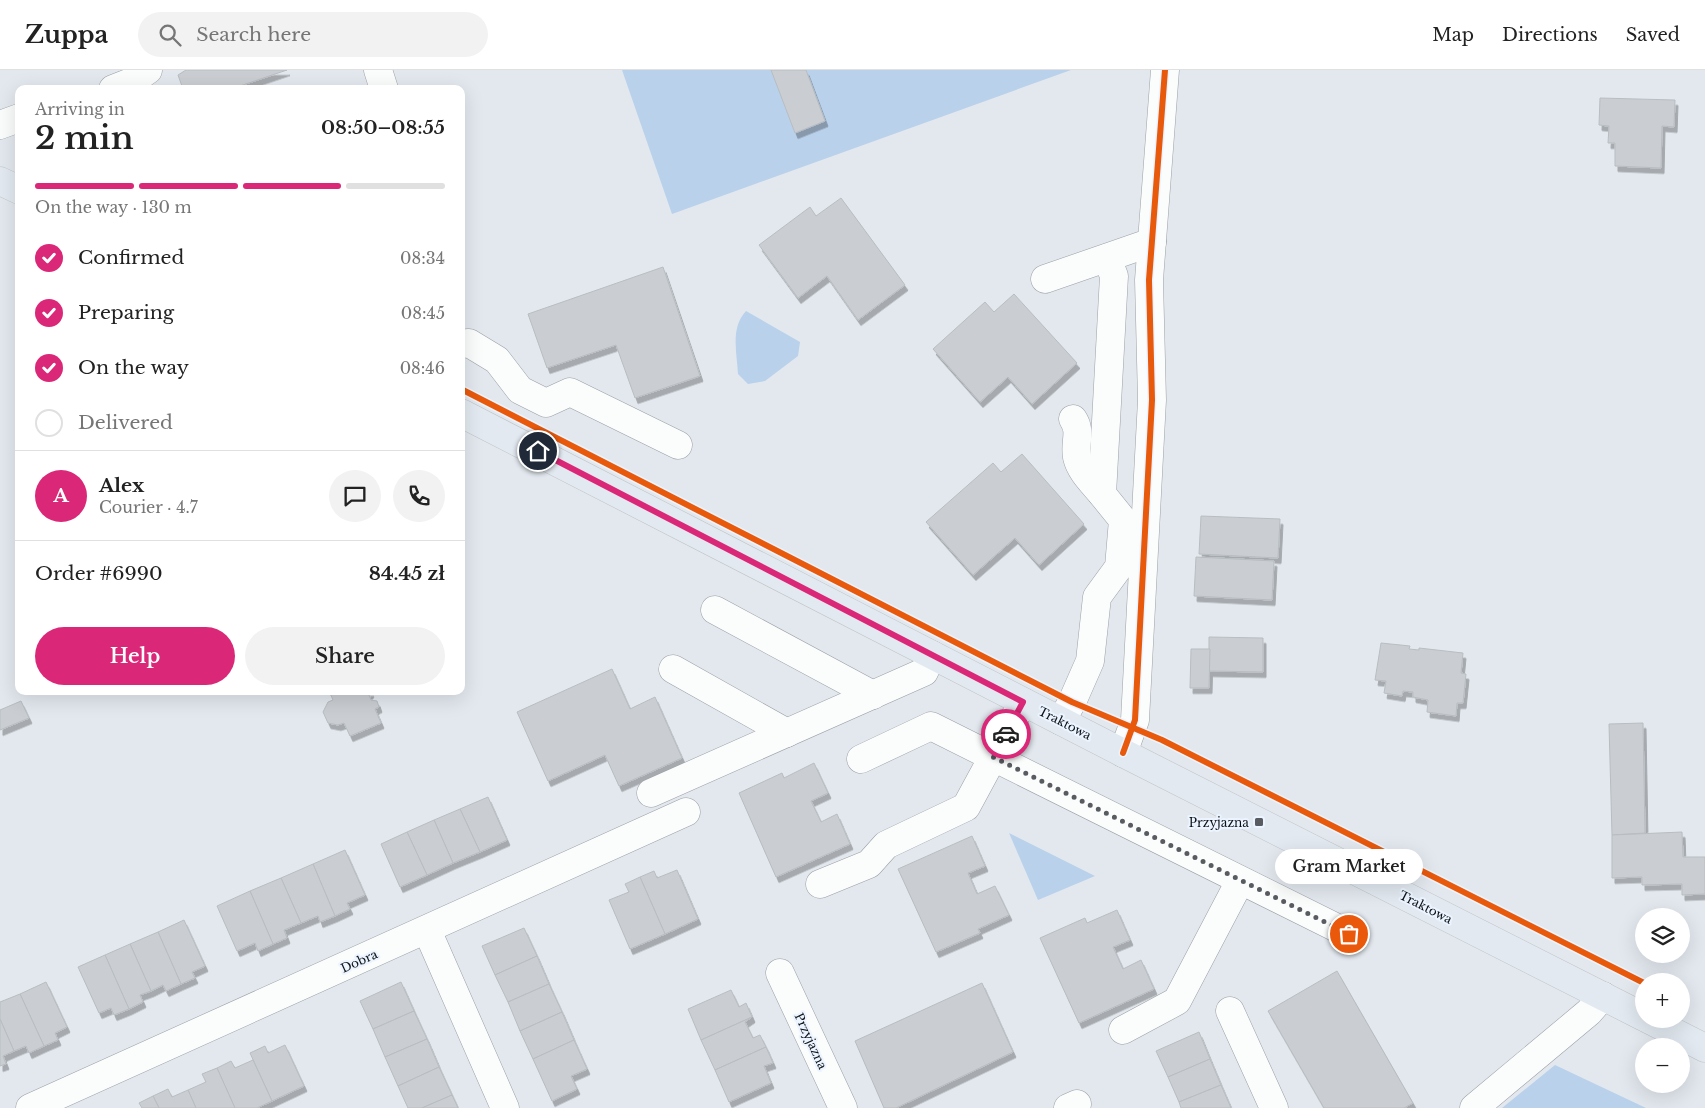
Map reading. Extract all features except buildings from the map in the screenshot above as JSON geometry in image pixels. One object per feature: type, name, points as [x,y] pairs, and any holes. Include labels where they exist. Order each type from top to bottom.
[{"type":"main road","points":[[0,181],[15,188]]},
{"type":"main road","name":"Traktowa","points":[[465,415],[1023,702],[1635,1012]]},
{"type":"main road","points":[[1666,1028],[1705,1048]]},
{"type":"street","points":[[378,70],[383,85]]},
{"type":"street","points":[[1123,753],[1134,728],[1136,710],[1152,400],[1149,280],[1165,70]]},
{"type":"street","points":[[125,85],[147,78]]},
{"type":"street","points":[[0,125],[15,119]]},
{"type":"street","points":[[1045,279],[1152,242]]},
{"type":"street","points":[[1102,494],[1114,276],[1107,258]]},
{"type":"street","points":[[465,344],[469,343],[497,360],[520,390],[546,403],[570,392],[678,445]]},
{"type":"street","points":[[1061,721],[1072,702],[1090,661],[1097,597],[1119,566],[1123,520],[1082,468],[1076,457],[1078,427],[1073,419]]},
{"type":"street","points":[[715,610],[874,695]]},
{"type":"street","points":[[652,793],[924,672],[932,654]]},
{"type":"street","points":[[673,669],[787,733]]},
{"type":"street","points":[[820,884],[870,864],[886,845],[966,807],[1023,702]]},
{"type":"street","points":[[861,759],[931,726],[1349,934]]},
{"type":"street","name":"Dobra","points":[[30,1108],[686,812]]},
{"type":"street","points":[[1123,1030],[1177,1001],[1240,880]]},
{"type":"street","points":[[427,930],[505,1108]]},
{"type":"street","name":"Przyjazna","points":[[780,974],[842,1108]]},
{"type":"street","points":[[1474,1108],[1589,1012],[1603,996]]},
{"type":"street","points":[[1230,1011],[1274,1108]]},
{"type":"shaded area","points":[[622,70],[1071,70],[672,214]]},
{"type":"shaded area","points":[[746,311],[800,342],[798,356],[765,381],[748,384],[738,374],[736,341],[738,325]]},
{"type":"shaded area","points":[[1009,833],[1095,876],[1038,900]]},
{"type":"shaded area","points":[[1555,1065],[1646,1108],[1502,1108]]},
{"type":"cycle path","points":[[1123,753],[1135,720],[1152,400],[1149,280],[1165,70]]},
{"type":"cycle path","points":[[465,391],[1072,702],[1162,740],[1635,978]]},
{"type":"way so far","points":[[1006,734],[993,757],[1349,934]]},
{"type":"place","name":"Przyjazna","points":[[1259,822]]},
{"type":"place","name":"Gram Market","points":[[1349,934]]},
{"type":"route","points":[[538,451],[1023,702],[1006,734]]}]
